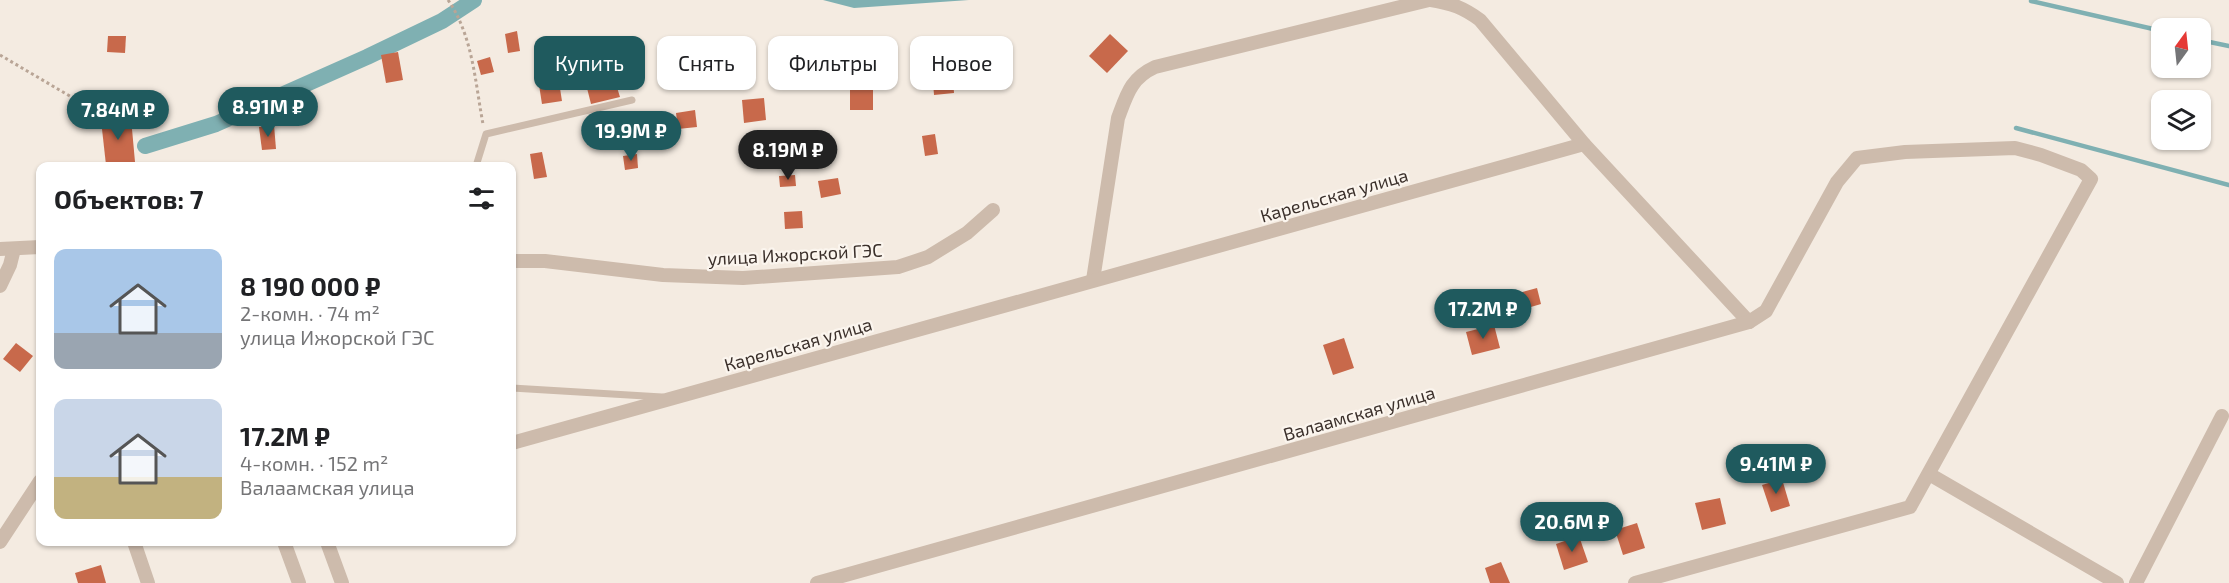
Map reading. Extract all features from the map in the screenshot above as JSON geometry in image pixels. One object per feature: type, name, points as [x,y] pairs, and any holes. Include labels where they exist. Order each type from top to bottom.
[{"type":"street","points":[[1094,280],[1118,118],[1133,83],[1143,73],[1155,67],[1430,0],[1449,2],[1465,9],[1480,20],[1584,144],[1749,322]]},
{"type":"street","name":"Карельская улица","points":[[516,442],[1584,144]]},
{"type":"street","name":"Валаамская улица","points":[[817,583],[1749,322],[1766,311],[1837,182],[1857,158],[1905,152],[2015,148],[2080,170],[2091,179],[1929,474]]},
{"type":"street","name":"улица Ижорской ГЭС","points":[[516,261],[545,261],[663,275],[743,278],[898,267],[928,257],[967,233],[993,210]]},
{"type":"street","points":[[0,249],[36,247]]},
{"type":"street","points":[[0,285],[10,265],[14,249]]},
{"type":"street","points":[[2136,583],[2222,416]]},
{"type":"street","points":[[1635,583],[1910,507],[1929,474],[2117,583]]},
{"type":"street","points":[[0,542],[36,487]]},
{"type":"street","points":[[135,546],[148,583]]},
{"type":"street","points":[[285,546],[299,583]]},
{"type":"street","points":[[328,546],[342,583]]},
{"type":"lane","points":[[477,162],[486,134],[632,100]]},
{"type":"lane","points":[[516,388],[670,398]]},
{"type":"path","points":[[448,0],[456,12],[468,41],[486,134]]},
{"type":"path","points":[[0,55],[85,105]]},
{"type":"water","points":[[823,0],[969,0],[854,8]]},
{"type":"building","points":[[517,31],[520,51],[508,53],[505,34]]},
{"type":"building","points":[[1110,34],[1128,51],[1107,73],[1089,56]]},
{"type":"building","points":[[108,36],[126,36],[125,53],[107,52]]},
{"type":"building","points":[[398,52],[403,80],[386,83],[381,55]]},
{"type":"building","points":[[490,57],[494,72],[481,75],[477,61]]},
{"type":"building","points":[[540,90],[560,90],[562,101],[542,104]]},
{"type":"building","points":[[588,90],[618,90],[620,97],[591,104]]},
{"type":"building","points":[[850,90],[873,90],[873,110],[850,110]]},
{"type":"building","points":[[934,90],[954,90],[954,93],[934,95]]},
{"type":"building","points":[[764,98],[766,120],[744,123],[742,100]]},
{"type":"building","points":[[695,110],[697,127],[678,129],[676,113]]},
{"type":"building","points":[[131,118],[135,162],[106,162],[101,120]]},
{"type":"building","points":[[599,122],[606,139],[592,145],[585,128]]},
{"type":"building","points":[[274,125],[276,149],[262,150],[259,127]]},
{"type":"building","points":[[935,134],[938,154],[925,156],[922,136]]},
{"type":"building","points":[[542,152],[547,177],[534,179],[530,154]]},
{"type":"building","points":[[637,154],[638,168],[625,170],[623,156]]},
{"type":"building","points":[[795,175],[796,186],[780,187],[779,176]]},
{"type":"building","points":[[838,178],[841,194],[821,198],[818,181]]},
{"type":"building","points":[[802,211],[803,228],[785,229],[784,212]]},
{"type":"building","points":[[1537,288],[1541,304],[1524,309],[1519,293]]},
{"type":"building","points":[[1494,325],[1500,348],[1472,355],[1466,332]]},
{"type":"building","points":[[1344,338],[1354,368],[1333,375],[1323,345]]},
{"type":"building","points":[[16,343],[33,356],[20,372],[3,359]]},
{"type":"building","points":[[1782,479],[1790,506],[1771,512],[1762,485]]},
{"type":"building","points":[[1720,498],[1726,524],[1702,530],[1695,503]]},
{"type":"building","points":[[1637,523],[1645,548],[1623,555],[1615,530]]},
{"type":"building","points":[[1579,536],[1588,562],[1564,570],[1556,544]]},
{"type":"building","points":[[1501,562],[1510,583],[1490,583],[1485,568]]},
{"type":"building","points":[[101,565],[106,583],[78,583],[75,573]]},
{"type":"waterway","points":[[145,146],[216,124],[367,57],[442,21],[474,0]]},
{"type":"waterway","points":[[2031,1],[2151,28]]},
{"type":"waterway","points":[[2211,42],[2229,46]]},
{"type":"waterway","points":[[2016,128],[2229,185]]}]
